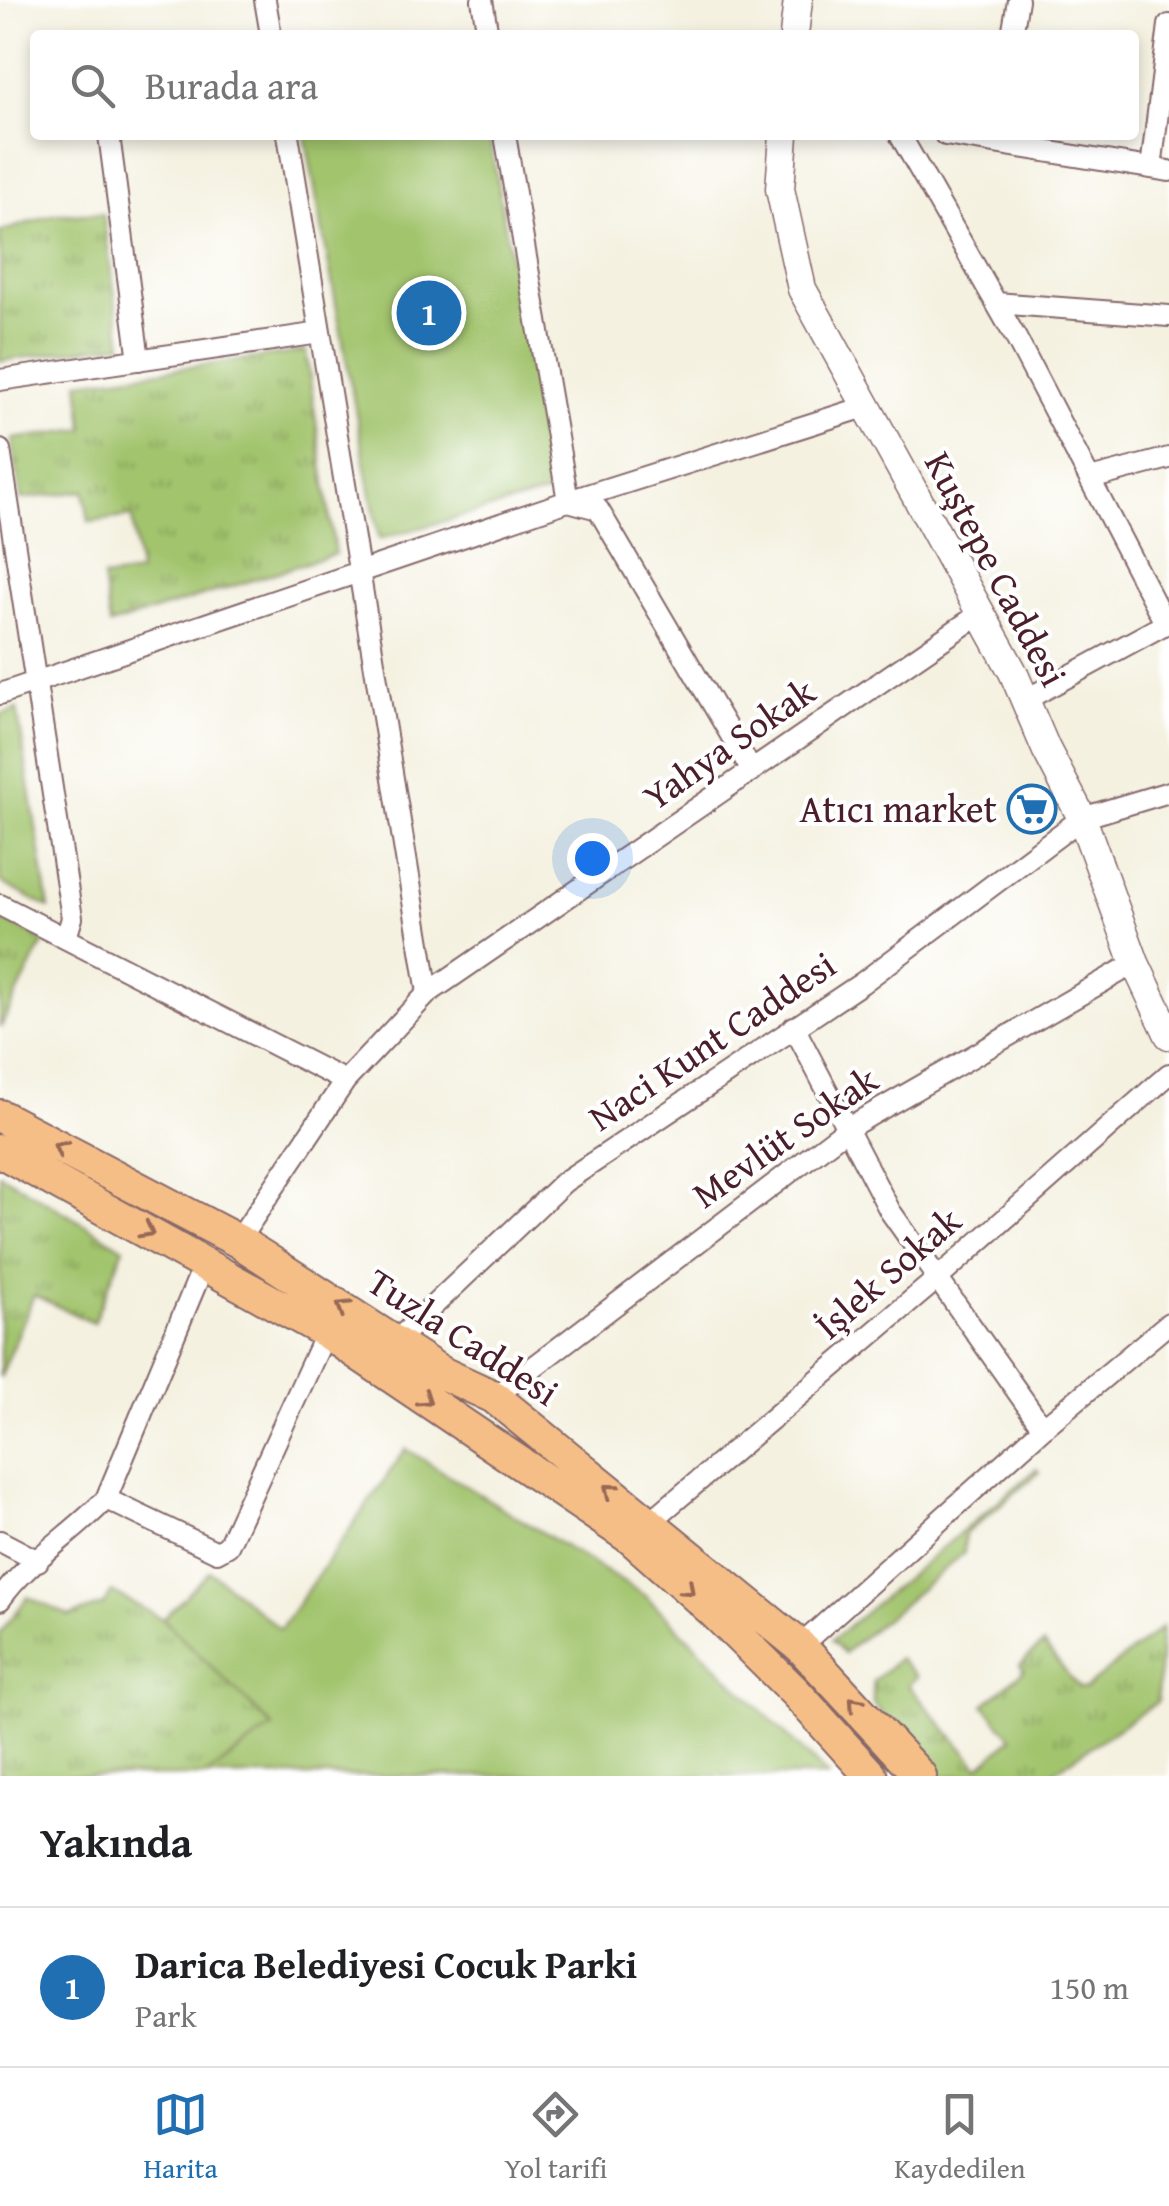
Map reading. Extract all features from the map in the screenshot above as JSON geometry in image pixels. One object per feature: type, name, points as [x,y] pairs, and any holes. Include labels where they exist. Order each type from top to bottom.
[{"type":"main road","name":"Tuzla Caddesi","points":[[0,1116],[238,1241],[442,1373],[494,1396],[800,1646],[920,1776]]},
{"type":"main road","name":"Tuzla Caddesi","points":[[0,1151],[326,1332],[630,1538],[796,1693],[871,1776]]},
{"type":"street","points":[[265,0],[270,30]]},
{"type":"street","points":[[482,0],[487,30]]},
{"type":"street","points":[[795,30],[798,0]]},
{"type":"street","points":[[1013,30],[1018,0]]},
{"type":"street","points":[[998,140],[1160,169],[1169,25]]},
{"type":"street","points":[[110,140],[139,360]]},
{"type":"street","points":[[289,140],[428,994]]},
{"type":"street","points":[[506,140],[568,501]]},
{"type":"street","name":"Kuştepe Caddesi","points":[[784,140],[780,189],[802,289],[1025,700],[1082,818],[1135,963],[1169,1035]]},
{"type":"street","points":[[903,140],[996,303],[1167,622],[1025,700]]},
{"type":"street","points":[[996,303],[1169,316]]},
{"type":"street","points":[[0,380],[320,334]]},
{"type":"street","points":[[0,694],[568,501],[865,407]]},
{"type":"street","points":[[0,450],[72,918],[66,938]]},
{"type":"street","points":[[1090,479],[1169,458]]},
{"type":"street","points":[[568,501],[598,509],[752,771]]},
{"type":"street","name":"Yahya Sokak","points":[[238,1241],[346,1081],[428,994],[981,613]]},
{"type":"street","points":[[1082,818],[1169,792]]},
{"type":"street","name":"Naci Kunt Caddesi","points":[[396,1340],[564,1182],[862,983],[1082,818]]},
{"type":"street","points":[[0,905],[346,1081]]},
{"type":"street","name":"Mevlüt Sokak","points":[[494,1396],[848,1128],[1135,963]]},
{"type":"street","points":[[794,1027],[890,1211],[1043,1428]]},
{"type":"street","name":"İşlek Sokak","points":[[650,1522],[1169,1074]]},
{"type":"street","points":[[0,1600],[16,1578],[80,1527],[106,1499],[205,1262]]},
{"type":"street","points":[[800,1646],[1043,1428],[1169,1323]]},
{"type":"street","points":[[106,1499],[218,1552],[228,1546],[326,1332]]},
{"type":"street","points":[[0,1541],[38,1561]]},
{"type":"green space","points":[[306,140],[490,140],[552,492],[379,539]]},
{"type":"green space","points":[[56,214],[103,214],[122,344],[0,361],[0,232]]},
{"type":"green space","points":[[306,351],[335,554],[110,625],[103,578],[139,573],[132,516],[89,522],[84,491],[21,499],[12,439],[84,429],[79,382]]},
{"type":"green space","points":[[17,709],[49,908],[0,882],[0,715]]},
{"type":"green space","points":[[0,918],[44,941],[0,1028]]},
{"type":"green space","points":[[0,1174],[124,1248],[93,1323],[34,1295],[0,1378]]},
{"type":"green space","points":[[406,1449],[647,1597],[828,1776],[206,1776],[273,1727],[163,1619],[210,1571],[280,1629]]},
{"type":"green space","points":[[1037,1469],[1040,1472],[965,1534],[964,1553],[844,1653],[832,1640]]},
{"type":"green space","points":[[112,1592],[163,1619],[273,1727],[206,1776],[0,1776],[0,1633],[28,1597],[70,1616],[103,1605]]},
{"type":"green space","points":[[1162,1627],[1157,1702],[1047,1776],[941,1776],[873,1704],[873,1681],[899,1658],[917,1677],[908,1685],[979,1767],[1012,1738],[984,1705],[1024,1670],[1020,1665],[1043,1644],[1079,1688],[1086,1688]]},
{"type":"place","name":"Darica Belediyesi Cocuk Parki","points":[[429,313]]},
{"type":"place","name":"Atıcı market","points":[[1032,809]]}]
